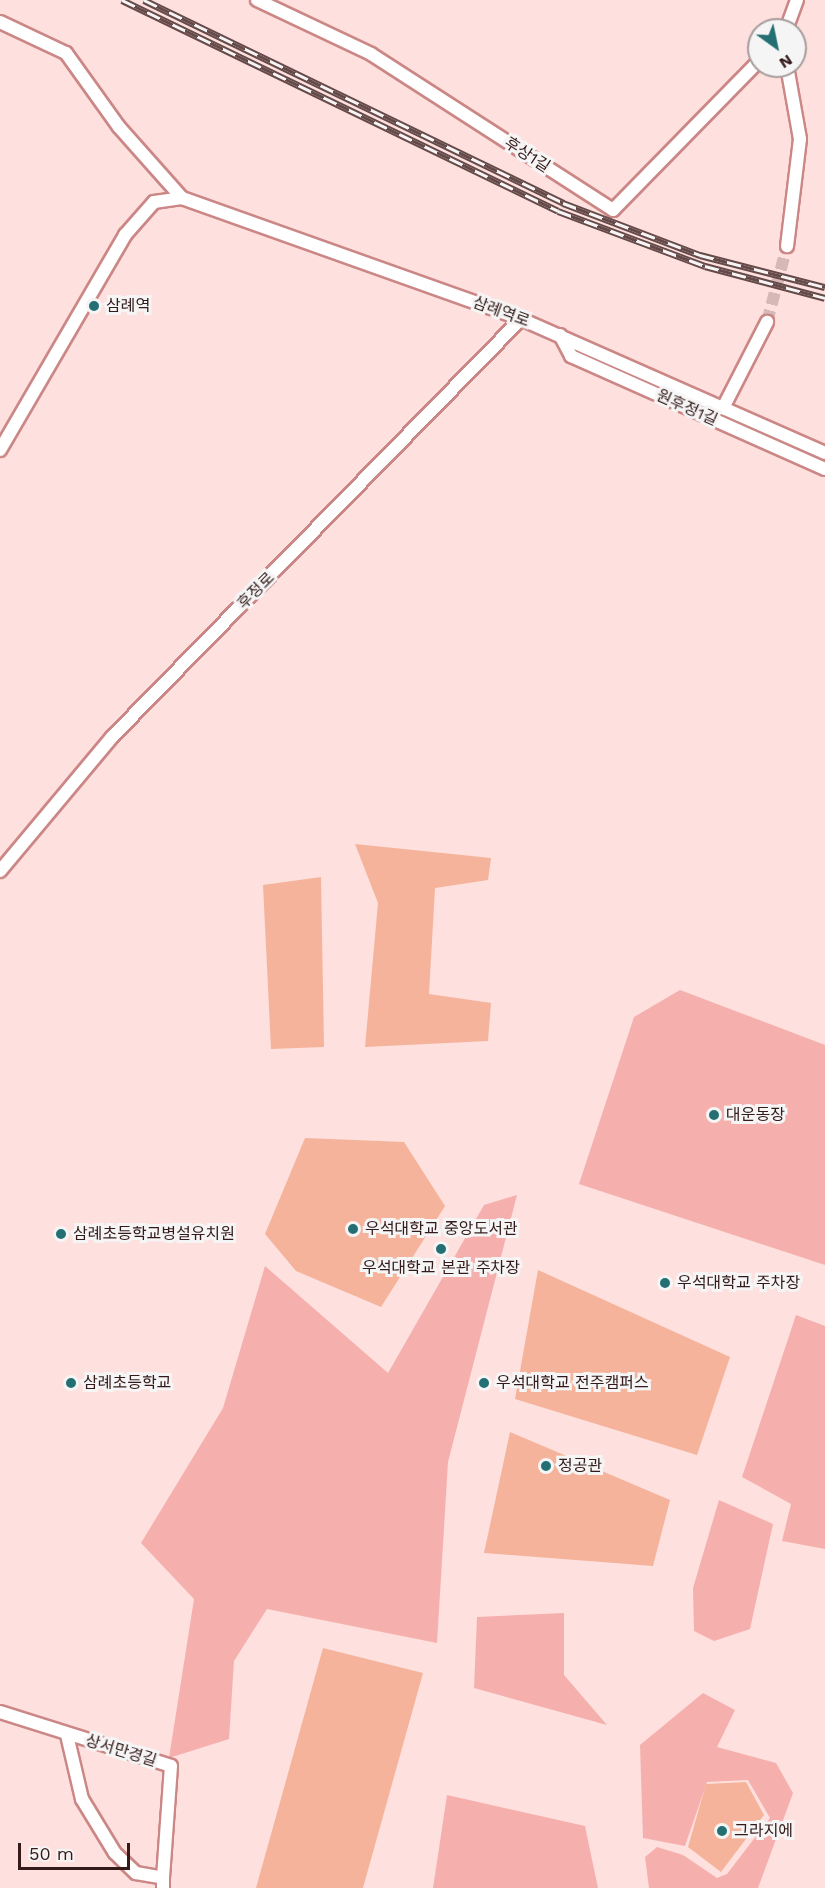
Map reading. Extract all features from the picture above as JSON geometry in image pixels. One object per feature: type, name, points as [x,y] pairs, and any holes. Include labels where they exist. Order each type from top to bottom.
[{"type":"street","name":"후상1길","points":[[257,0],[371,54],[613,210],[747,73]]},
{"type":"street","points":[[790,18],[797,0]]},
{"type":"street","name":"삼례역로","points":[[0,22],[66,53],[119,127],[182,198]]},
{"type":"street","points":[[787,246],[800,139],[789,78]]},
{"type":"street","name":"삼례역로","points":[[0,450],[125,235],[154,202],[182,198],[521,319],[825,453]]},
{"type":"street","name":"후정로","points":[[0,871],[112,737],[521,319]]},
{"type":"street","points":[[723,408],[767,322]]},
{"type":"street","name":"원후정1길","points":[[560,335],[571,356],[825,469]]},
{"type":"street","name":"상서만경길","points":[[0,1712],[67,1736],[171,1766],[163,1883],[136,1873],[115,1853],[82,1799],[67,1736]]},
{"type":"shaded area","name":"대운동장","points":[[680,990],[825,1045],[825,1265],[579,1184],[634,1017]]},
{"type":"shaded area","points":[[517,1195],[448,1462],[437,1643],[267,1609],[234,1661],[229,1739],[169,1758],[194,1599],[141,1543],[223,1408],[265,1266],[388,1373],[484,1205]]},
{"type":"shaded area","points":[[796,1315],[825,1326],[825,1549],[782,1541],[791,1504],[742,1477]]},
{"type":"shaded area","points":[[719,1500],[773,1524],[750,1629],[714,1641],[694,1631],[693,1588]]},
{"type":"shaded area","points":[[564,1613],[564,1675],[607,1725],[474,1688],[477,1617]]},
{"type":"shaded area","points":[[703,1693],[735,1710],[717,1747],[776,1763],[793,1793],[758,1888],[649,1888],[645,1857],[657,1847],[683,1855],[717,1878],[727,1874],[770,1818],[748,1780],[707,1782],[685,1846],[643,1838],[640,1745]]},
{"type":"shaded area","points":[[447,1795],[585,1826],[598,1888],[433,1888]]},
{"type":"building","points":[[355,844],[491,858],[488,880],[435,888],[429,994],[491,1003],[488,1041],[365,1047],[378,903]]},
{"type":"building","points":[[321,877],[324,1047],[271,1049],[263,885]]},
{"type":"building","points":[[305,1138],[404,1142],[445,1206],[381,1307],[296,1271],[265,1234]]},
{"type":"building","points":[[538,1270],[730,1357],[697,1455],[515,1399]]},
{"type":"building","name":"정공관","points":[[510,1432],[670,1500],[653,1566],[484,1553]]},
{"type":"building","points":[[323,1648],[423,1673],[363,1888],[256,1888]]},
{"type":"building","name":"그라지에","points":[[746,1782],[764,1815],[721,1872],[688,1847],[706,1784]]},
{"type":"tunnel","points":[[767,322],[787,246]]},
{"type":"railway","points":[[122,0],[558,211],[705,266],[825,298]]},
{"type":"railway","points":[[144,0],[563,203],[700,255],[825,287]]},
{"type":"place","name":"삼례역","points":[[94,306]]},
{"type":"place","name":"대운동장","points":[[714,1115]]},
{"type":"place","name":"우석대학교 중앙도서관","points":[[353,1229]]},
{"type":"place","name":"삼례초등학교병설유치원","points":[[61,1234]]},
{"type":"place","name":"우석대학교 본관 주차장","points":[[441,1249]]},
{"type":"place","name":"우석대학교 주차장","points":[[665,1283]]},
{"type":"place","name":"삼례초등학교","points":[[71,1383]]},
{"type":"place","name":"우석대학교 전주캠퍼스","points":[[484,1383]]},
{"type":"place","name":"정공관","points":[[546,1466]]},
{"type":"place","name":"그라지에","points":[[722,1831]]}]
